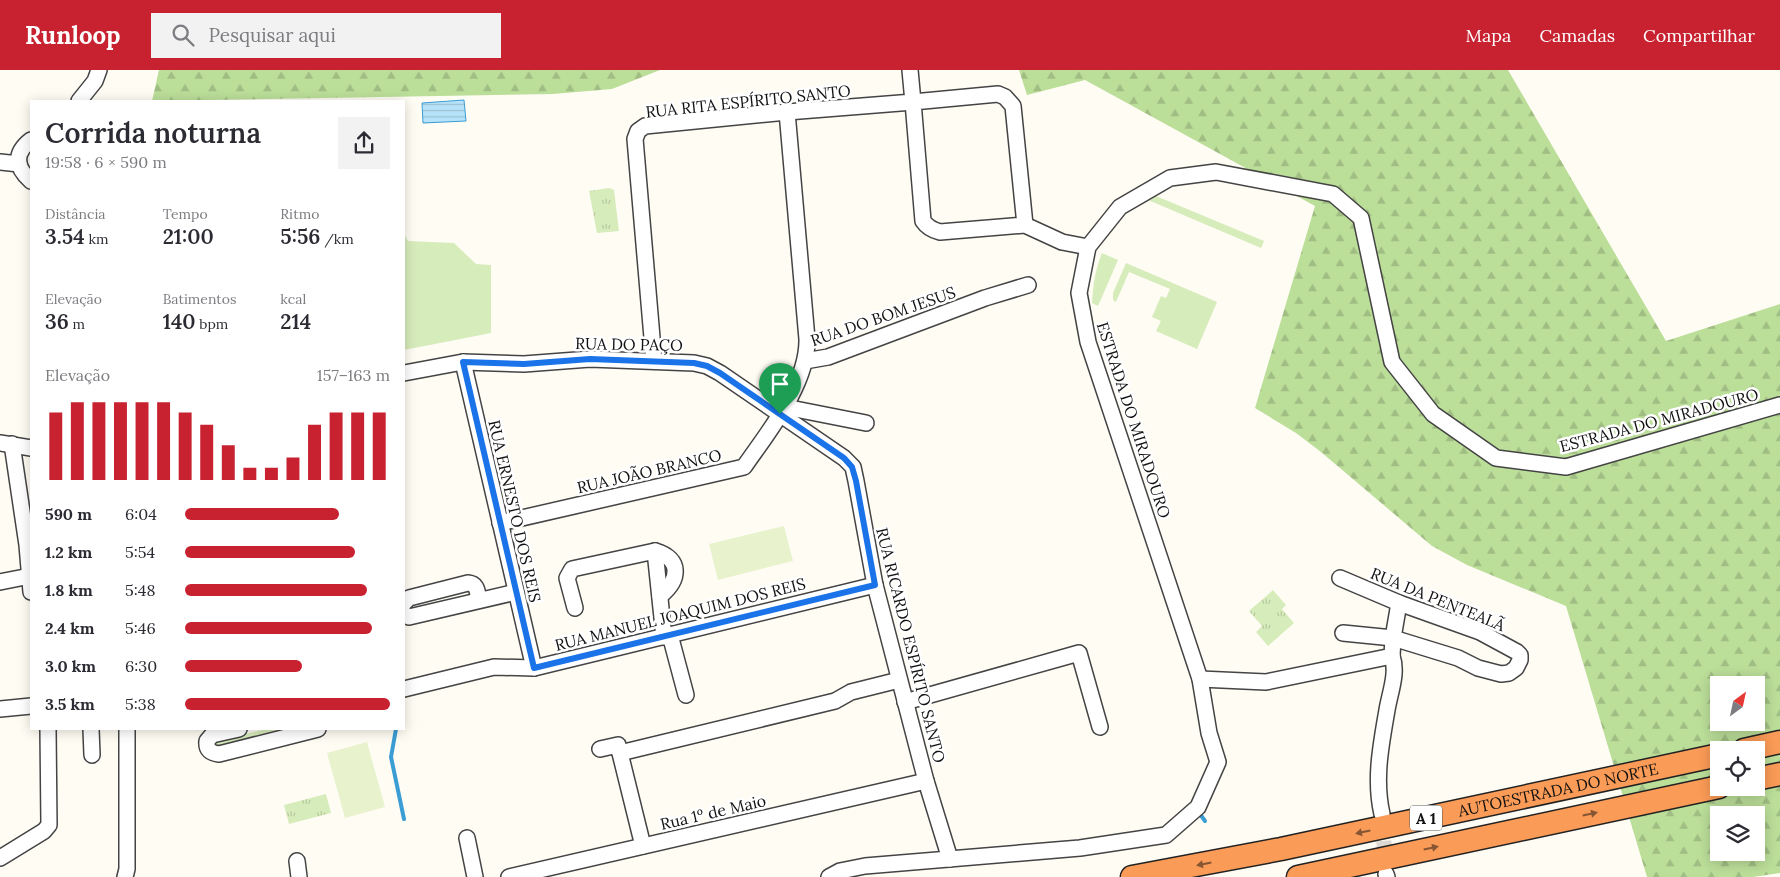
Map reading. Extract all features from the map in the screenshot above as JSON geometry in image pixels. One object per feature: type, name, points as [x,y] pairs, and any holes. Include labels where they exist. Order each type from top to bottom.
[{"type":"highway","points":[[1765,745],[1780,742]]},
{"type":"highway","name":"AUTOESTRADA DO NORTE","points":[[1132,877],[1281,849],[1710,758]]},
{"type":"highway","points":[[1765,777],[1780,774]]},
{"type":"highway","name":"AUTOESTRADA DO NORTE","points":[[1298,877],[1710,789]]},
{"type":"street","points":[[80,100],[95,81],[99,70]]},
{"type":"street","points":[[910,70],[923,221],[925,225],[940,232],[1025,225],[1062,242],[1088,247]]},
{"type":"street","name":"RUA RITA ESPÍRITO SANTO","points":[[654,361],[635,139],[638,131],[645,126],[998,94],[1008,99],[1012,106],[1025,225]]},
{"type":"street","points":[[787,112],[807,339],[805,361]]},
{"type":"street","points":[[30,141],[22,148],[19,155],[19,164],[23,174],[30,180]]},
{"type":"street","points":[[0,162],[19,164]]},
{"type":"street","name":"ESTRADA DO MIRADOURO","points":[[829,877],[840,871],[865,866],[1080,848],[1166,835],[1198,807],[1218,762],[1209,733],[1200,679],[1088,342],[1079,293],[1088,247],[1120,207],[1170,178],[1216,172],[1333,194],[1361,218],[1392,362],[1434,414],[1496,458],[1566,467],[1780,405]]},
{"type":"street","name":"RUA DO BOM JESUS","points":[[783,410],[805,361],[828,357],[986,298],[1028,285]]},
{"type":"street","name":"RUA DO PAÇO","points":[[405,373],[463,362],[524,364],[590,359],[694,363],[707,366],[783,410]]},
{"type":"street","name":"RUA ERNESTO DOS REIS","points":[[463,362],[534,668]]},
{"type":"street","points":[[783,410],[866,423]]},
{"type":"street","name":"RUA JOÃO BRANCO","points":[[500,523],[744,467],[783,410]]},
{"type":"street","name":"RUA RICARDO ESPÍRITO SANTO","points":[[783,410],[844,458],[852,467],[875,585],[926,781],[950,859]]},
{"type":"street","points":[[0,582],[30,576],[27,545],[6,444],[30,448]]},
{"type":"street","points":[[575,608],[567,578],[572,569],[655,551],[670,558],[675,574],[669,588],[660,596],[667,636],[686,695]]},
{"type":"street","name":"RUA DA PENTEALÃ","points":[[1340,578],[1399,604],[1480,632],[1517,652],[1520,660],[1516,668],[1509,673],[1501,674],[1478,668],[1458,658],[1393,638]]},
{"type":"street","points":[[405,602],[409,598],[468,583],[476,587],[479,600]]},
{"type":"street","name":"RUA MANUEL JOAQUIM DOS REIS","points":[[405,689],[494,667],[534,668],[875,585]]},
{"type":"street","points":[[405,615],[409,617],[516,592]]},
{"type":"street","points":[[1382,814],[1377,777],[1395,664],[1392,656],[1393,638],[1399,604]]},
{"type":"street","points":[[1343,633],[1393,638]]},
{"type":"street","points":[[905,702],[1079,653],[1100,727]]},
{"type":"street","points":[[1200,679],[1266,682],[1392,656]]},
{"type":"street","points":[[620,753],[835,701],[851,692],[899,680]]},
{"type":"street","points":[[0,709],[30,706]]},
{"type":"street","points":[[0,858],[49,826],[48,730]]},
{"type":"street","points":[[91,730],[92,755]]},
{"type":"street","points":[[125,877],[127,869],[127,730]]},
{"type":"street","points":[[235,730],[210,736],[207,741],[209,749],[213,753],[219,754],[314,730]]},
{"type":"street","points":[[600,749],[618,745],[643,846]]},
{"type":"street","name":"Rua 1º de Maio","points":[[508,877],[926,781]]},
{"type":"street","points":[[467,838],[475,877]]},
{"type":"street","points":[[297,861],[299,877]]},
{"type":"green space","points":[[159,70],[660,70],[612,89],[553,94],[152,100]]},
{"type":"green space","points":[[1019,70],[1508,70],[1666,341],[1780,304],[1780,873],[1753,877],[1647,877],[1566,606],[1467,565],[1432,546],[1321,452],[1296,433],[1255,408],[1315,206],[1085,80],[1027,95]]},
{"type":"green space","points":[[609,188],[614,190],[619,231],[597,233],[589,191]]},
{"type":"green space","points":[[1156,196],[1264,241],[1261,248],[1148,200]]},
{"type":"green space","points":[[405,236],[408,241],[454,243],[476,264],[491,265],[491,333],[405,350]]},
{"type":"green space","points":[[1102,253],[1118,260],[1098,306],[1092,303],[1092,296],[1096,272]]},
{"type":"green space","points":[[1126,263],[1217,302],[1197,349],[1156,331],[1161,321],[1152,317],[1161,296],[1166,298],[1170,289],[1129,272],[1116,302],[1113,300],[1113,293]]},
{"type":"green space","points":[[784,526],[793,561],[718,580],[709,544]]},
{"type":"green space","points":[[1273,590],[1286,605],[1282,609],[1294,623],[1268,646],[1256,632],[1262,626],[1249,611]]},
{"type":"green space","points":[[263,730],[282,730],[217,746],[215,744],[216,741]]},
{"type":"green space","points":[[367,742],[385,807],[345,818],[327,753]]},
{"type":"green space","points":[[326,794],[331,813],[289,824],[284,805]]},
{"type":"water","points":[[464,100],[466,121],[423,123],[422,103]]},
{"type":"waterway","points":[[396,730],[391,757],[404,819]]},
{"type":"waterway","points":[[1200,814],[1205,821]]},
{"type":"tunnel","points":[[1382,818],[1386,868]]},
{"type":"route","points":[[590,359],[694,363],[707,366],[720,373],[780,414],[844,458],[852,467],[875,585],[534,668],[463,362],[524,364],[590,359]]}]
